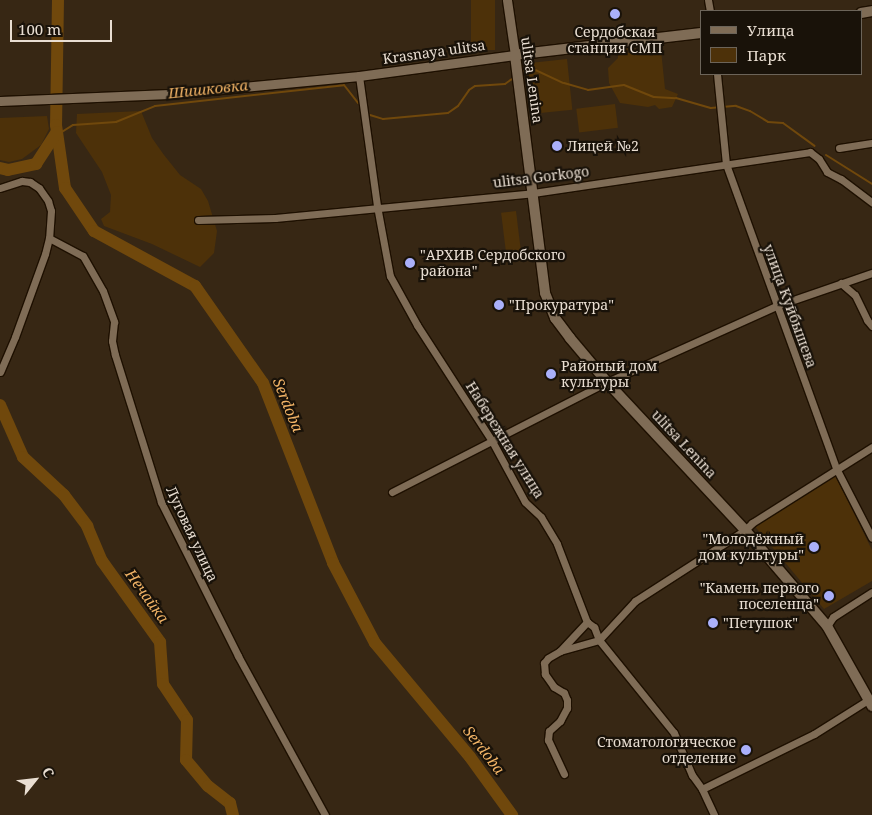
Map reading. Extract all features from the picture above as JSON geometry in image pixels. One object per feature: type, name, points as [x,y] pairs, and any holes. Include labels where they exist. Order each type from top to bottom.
[{"type":"main road","name":"Krasnaya ulitsa","points":[[515,55],[700,33]]},
{"type":"main road","name":"ulitsa Lenina","points":[[515,55],[545,293],[555,318],[607,382],[745,530],[827,626],[870,703]]},
{"type":"street","name":"ulitsa Lenina","points":[[507,0],[515,55]]},
{"type":"street","name":"Krasnaya ulitsa","points":[[0,102],[169,94],[359,76],[515,55]]},
{"type":"street","name":"улица Куйбышева","points":[[717,75],[726,164],[837,470],[872,538]]},
{"type":"street","name":"Набережная улица","points":[[359,76],[390,276],[417,325],[492,441],[525,502],[541,517],[557,544],[587,622],[594,627],[599,640],[674,733],[692,775],[702,789],[714,815]]},
{"type":"street","points":[[839,148],[872,143]]},
{"type":"street","name":"ulitsa Gorkogo","points":[[198,220],[275,218],[378,206],[533,193],[810,152],[819,159],[827,172],[841,179],[872,202]]},
{"type":"street","points":[[0,188],[22,181],[30,182],[39,188],[48,201],[51,211],[49,238],[15,337],[0,372]]},
{"type":"street","name":"Луговая улица","points":[[49,238],[83,256],[103,291],[114,322],[112,341],[115,355],[161,502],[238,656],[325,815]]},
{"type":"street","points":[[392,492],[607,382],[776,306],[872,273]]},
{"type":"street","points":[[841,283],[855,295],[872,326]]},
{"type":"street","points":[[560,651],[599,640],[635,601],[745,530],[752,523],[872,447]]},
{"type":"street","points":[[827,626],[833,617],[872,592]]},
{"type":"street","points":[[564,774],[548,740],[549,731],[560,721],[566,708],[567,700],[564,693],[554,687],[545,674],[544,662],[560,651],[587,622]]},
{"type":"street","points":[[702,789],[814,734],[870,703]]},
{"type":"green space","points":[[471,0],[495,0],[495,50],[471,50]]},
{"type":"green space","points":[[627,46],[628,53],[661,50],[665,89],[678,94],[672,107],[659,109],[655,105],[648,107],[620,103],[609,83],[608,68],[618,58],[618,47]]},
{"type":"green space","points":[[567,59],[572,110],[531,114],[525,63]]},
{"type":"green space","points":[[615,104],[618,128],[579,133],[576,109]]},
{"type":"green space","points":[[141,111],[152,138],[164,155],[180,175],[201,189],[208,201],[217,231],[214,253],[200,267],[152,244],[104,226],[101,219],[110,212],[111,195],[102,172],[76,133],[77,114]]},
{"type":"green space","points":[[47,116],[49,129],[41,145],[22,159],[9,162],[0,160],[0,118]]},
{"type":"green space","points":[[516,211],[522,259],[507,260],[501,213]]},
{"type":"green space","points":[[835,475],[872,550],[872,581],[824,609],[752,523]]},
{"type":"waterway","name":"Serdoba","points":[[58,0],[56,125],[65,188],[94,231],[195,286],[263,383],[333,563],[375,643],[470,757],[512,815]]},
{"type":"waterway","name":"Шишковка","points":[[523,71],[529,67],[564,83],[588,90],[624,85],[654,97],[676,98],[711,108],[736,106],[750,111],[768,122],[783,123],[815,146]]},
{"type":"waterway","name":"Шишковка","points":[[370,115],[383,119],[448,113],[458,106],[469,90],[475,86],[505,84],[512,79]]},
{"type":"waterway","name":"Шишковка","points":[[57,135],[73,125],[116,122],[155,106],[344,85],[358,103]]},
{"type":"waterway","name":"Нечайка","points":[[0,168],[8,170],[36,164],[57,132]]},
{"type":"waterway","points":[[826,155],[872,184]]},
{"type":"waterway","name":"Нечайка","points":[[0,405],[23,457],[64,495],[87,526],[102,561],[160,642],[163,684],[187,720],[186,760],[208,786],[230,803],[233,815]]},
{"type":"place","name":"Сердобская станция СМП","points":[[615,14]]},
{"type":"place","name":"Лицей №2","points":[[557,146]]},
{"type":"place","name":"\"АРХИВ Сердобского района\"","points":[[410,263]]},
{"type":"place","name":"\"Прокуратура\"","points":[[499,305]]},
{"type":"place","name":"Районый дом культуры","points":[[551,374]]},
{"type":"place","name":"\"Молодёжный дом культуры\"","points":[[814,547]]},
{"type":"place","name":"\"Камень первого поселенца\"","points":[[829,596]]},
{"type":"place","name":"\"Петушок\"","points":[[713,623]]},
{"type":"place","name":"Стоматологическое отделение","points":[[746,750]]}]
